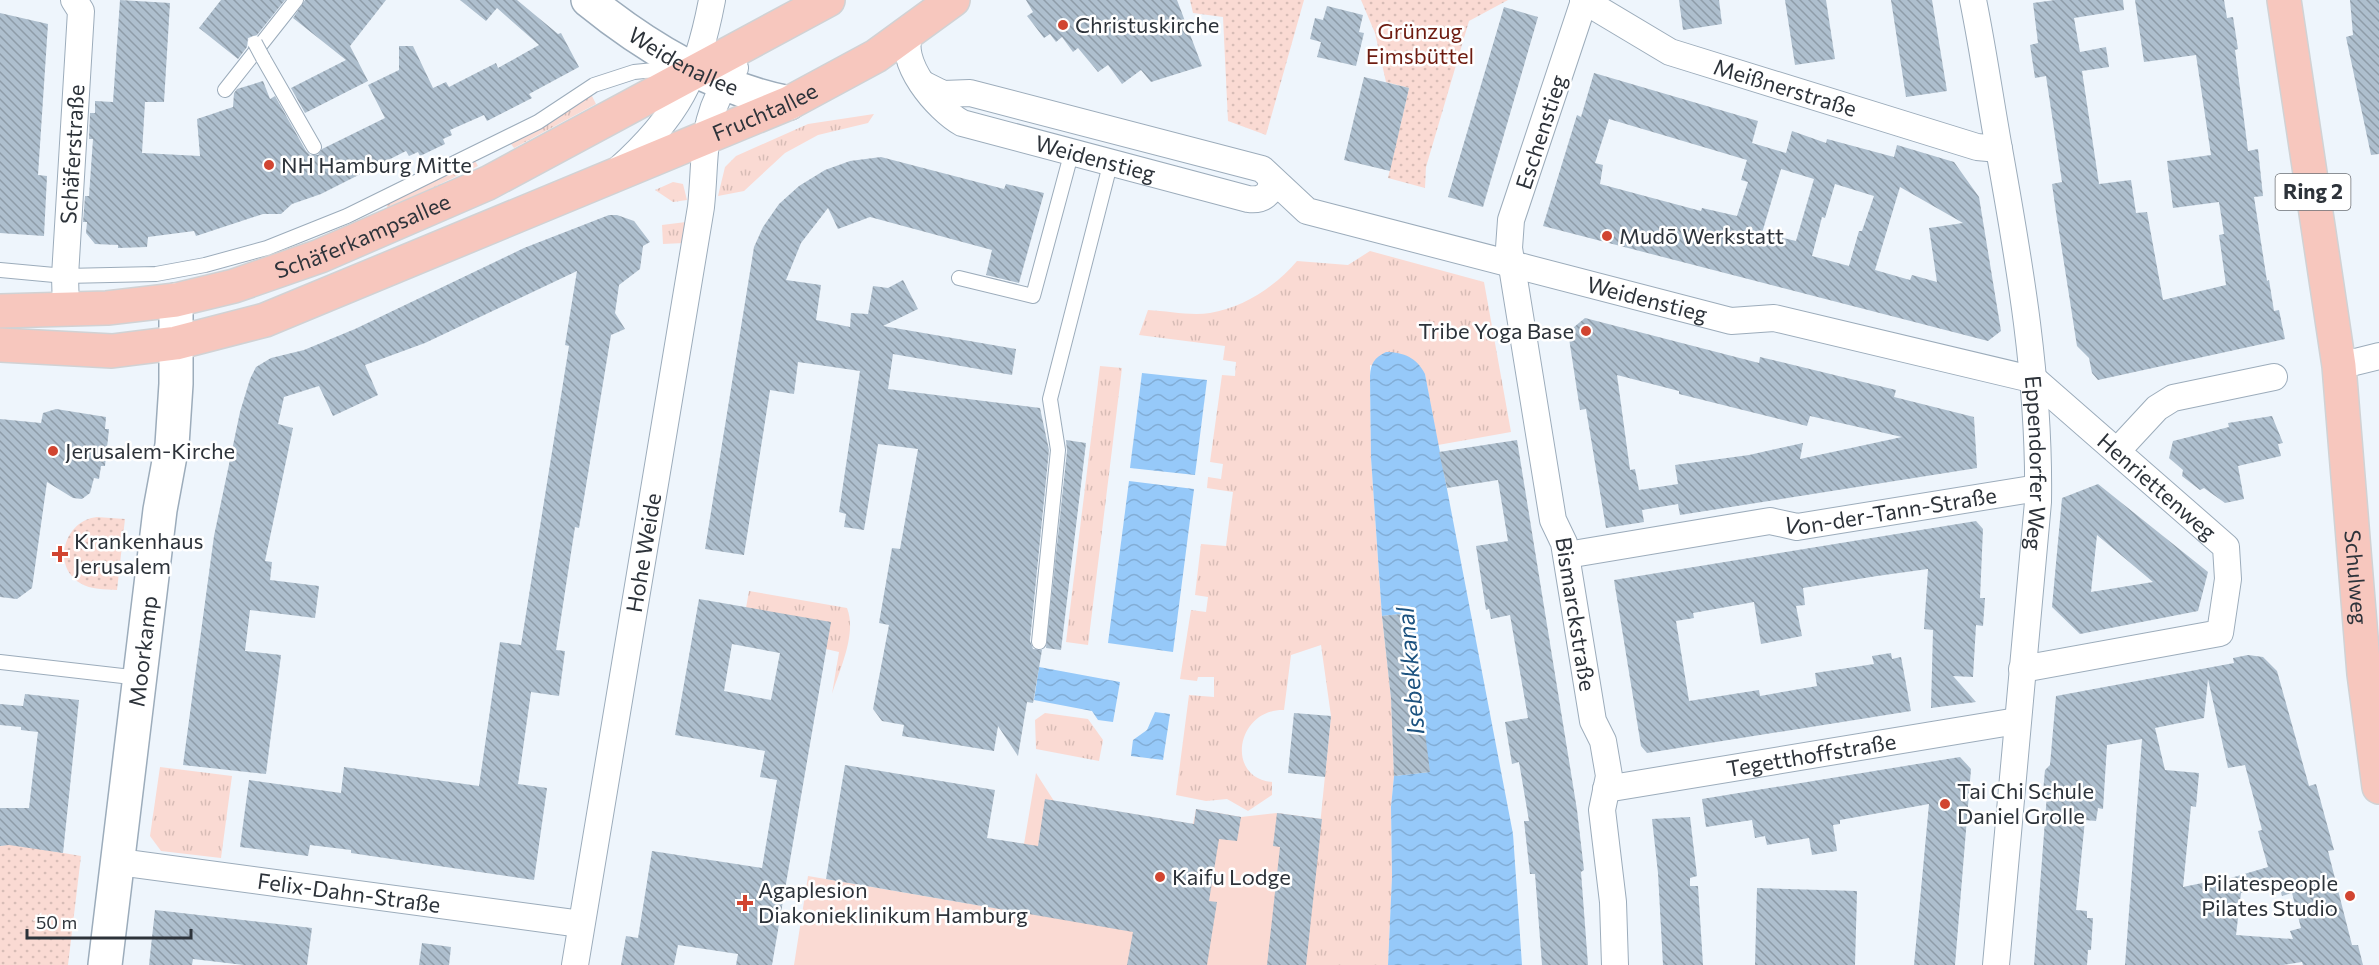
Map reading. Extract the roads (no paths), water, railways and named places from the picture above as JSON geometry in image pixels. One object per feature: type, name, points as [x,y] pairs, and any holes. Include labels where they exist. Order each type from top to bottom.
[{"type":"main road","name":"Fruchtallee","points":[[695,71],[828,0]]},
{"type":"main road","name":"Fruchtallee","points":[[706,140],[789,104],[845,75],[911,32],[953,0]]},
{"type":"main road","name":"Ring 2","points":[[2284,0],[2339,366]]},
{"type":"main road","name":"Schäferkampsallee","points":[[0,311],[66,310],[176,300],[275,273],[402,223],[549,152],[695,71]]},
{"type":"main road","name":"Schäferkampsallee","points":[[0,345],[112,351],[176,343],[265,320],[706,140]]},
{"type":"main road","name":"Schulweg","points":[[2339,366],[2364,674],[2377,766]]},
{"type":"street","name":"Schäferstraße","points":[[66,310],[65,276],[81,11],[74,0]]},
{"type":"street","name":"Weidenallee","points":[[588,0],[628,31],[695,71],[724,84],[789,104]]},
{"type":"street","points":[[609,178],[669,117],[695,71],[712,0]]},
{"type":"street","name":"Meißnerstraße","points":[[1584,0],[1670,52],[1977,147],[1999,149]]},
{"type":"street","name":"Eschenstieg","points":[[1512,265],[1509,248],[1511,220],[1584,0]]},
{"type":"street","name":"Eppendorfer Weg","points":[[1973,0],[2014,224],[2035,380],[2038,488],[1996,965]]},
{"type":"street","name":"Fruchtallee","points":[[706,140],[711,110],[724,84],[757,45],[793,18]]},
{"type":"street","name":"Weidenstieg","points":[[911,32],[906,46],[907,56],[923,84],[949,115],[962,123],[1254,200],[1269,193],[1271,179]]},
{"type":"street","name":"Weidenstieg","points":[[923,84],[943,94],[970,93],[1254,166],[1266,171],[1271,179],[1307,211],[1731,321],[1774,318],[2035,380]]},
{"type":"street","name":"Hohe Weide","points":[[575,965],[701,207],[706,140]]},
{"type":"street","name":"Bismarckstraße","points":[[1512,265],[1553,520],[1567,555],[1593,721],[1605,752],[1609,776],[1602,810],[1613,902],[1615,965]]},
{"type":"street","name":"Moorkamp","points":[[105,965],[160,510],[172,445],[176,300]]},
{"type":"street","points":[[2339,366],[2379,356]]},
{"type":"street","points":[[2118,450],[2157,408],[2173,398],[2274,377]]},
{"type":"street","name":"Henriettenweg","points":[[2022,669],[2220,633],[2228,579],[2226,547],[2118,450],[2035,380]]},
{"type":"street","name":"Von-der-Tann-Straße","points":[[1567,555],[1770,521],[1797,527],[2038,488]]},
{"type":"street","name":"Tegetthoffstraße","points":[[1606,789],[2017,721]]},
{"type":"street","name":"Felix-Dahn-Straße","points":[[118,862],[581,924]]},
{"type":"lane","points":[[225,90],[296,0]]},
{"type":"lane","points":[[255,43],[314,147]]},
{"type":"lane","points":[[0,270],[65,276],[156,274],[205,265],[267,248],[347,216],[538,122],[594,85],[634,72],[656,69],[695,71]]},
{"type":"lane","points":[[959,278],[1033,296],[1072,152]]},
{"type":"lane","points":[[1039,642],[1058,450],[1050,399],[1111,161]]},
{"type":"lane","points":[[0,662],[140,678]]},
{"type":"water","points":[[1386,352],[1409,357],[1425,374],[1513,834],[1522,965],[1388,965],[1392,877],[1391,807],[1394,776],[1429,772],[1410,613],[1382,616],[1371,458],[1370,376],[1374,361]]},
{"type":"water","points":[[1142,373],[1207,380],[1195,475],[1130,468]]},
{"type":"water","points":[[1129,481],[1194,489],[1173,652],[1108,643]]},
{"type":"water","points":[[1039,667],[1120,682],[1113,722],[1098,720],[1092,711],[1034,700]]},
{"type":"water","points":[[1155,712],[1170,714],[1163,760],[1131,756],[1133,740],[1147,730]]},
{"type":"place","name":"Christuskirche","points":[[1063,25]]},
{"type":"place","name":"NH Hamburg Mitte","points":[[269,165]]},
{"type":"place","name":"Mudō Werkstatt","points":[[1607,236]]},
{"type":"place","name":"Tribe Yoga Base","points":[[1586,331]]},
{"type":"place","name":"Jerusalem-Kirche","points":[[53,451]]},
{"type":"place","name":"Krankenhaus Jerusalem","points":[[60,554]]},
{"type":"place","name":"Tai Chi Schule Daniel Grolle","points":[[1945,804]]},
{"type":"place","name":"Kaifu Lodge","points":[[1160,877]]},
{"type":"place","name":"Pilatespeople Pilates Studio","points":[[2350,896]]},
{"type":"place","name":"Agaplesion Diakonieklinikum Hamburg","points":[[745,903]]},
{"type":"park label","name":"Grünzug Eimsbüttel","points":[[1420,44]]},
{"type":"water label","name":"Isebekkanal","points":[[1411,671]]}]
